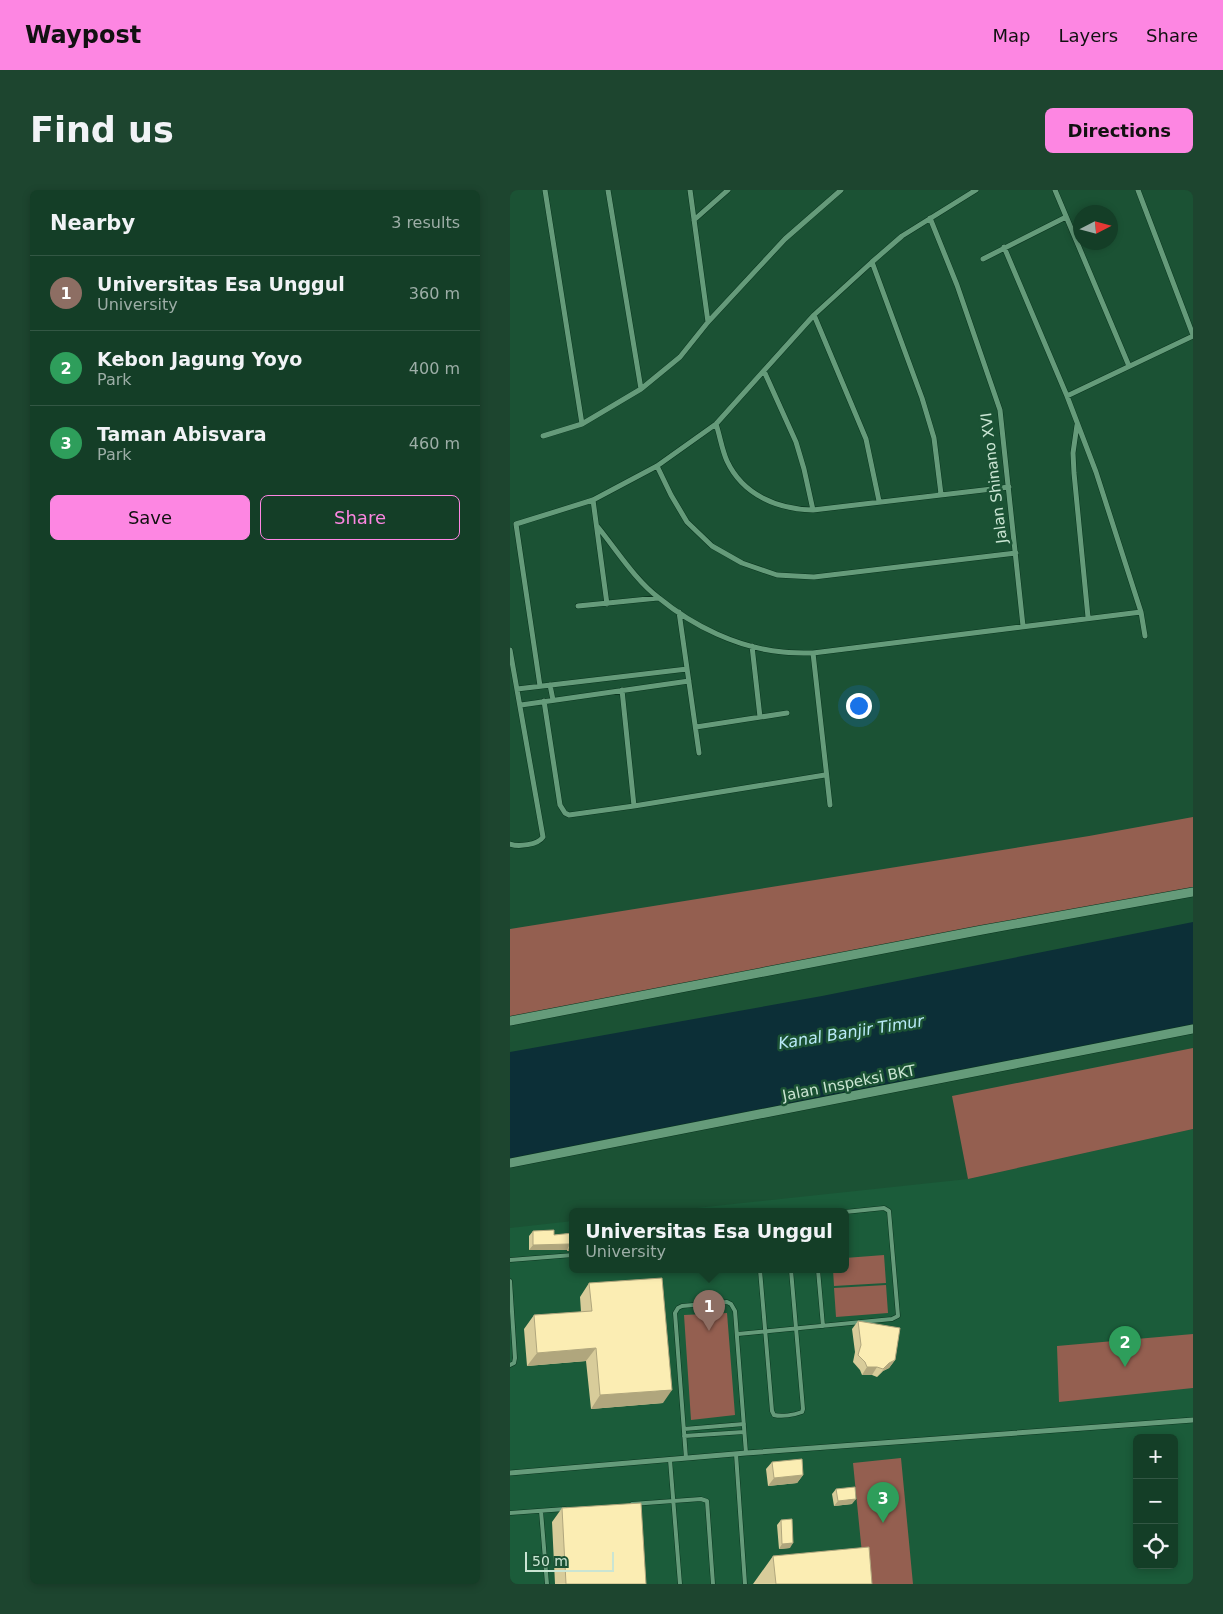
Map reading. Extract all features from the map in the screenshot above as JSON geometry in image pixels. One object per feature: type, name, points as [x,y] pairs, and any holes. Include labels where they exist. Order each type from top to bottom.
[{"type":"street","points":[[546,190],[582,424]]},
{"type":"street","points":[[608,190],[642,388]]},
{"type":"street","points":[[690,190],[708,322]]},
{"type":"street","points":[[694,220],[728,190]]},
{"type":"street","points":[[543,436],[582,424],[642,388],[680,357],[708,322],[785,239],[834,192],[841,190]]},
{"type":"street","points":[[510,526],[593,500],[656,466],[716,424],[814,316],[872,262],[902,236],[976,190]]},
{"type":"street","points":[[1054,190],[1129,366]]},
{"type":"street","points":[[1067,396],[1193,336],[1138,190]]},
{"type":"street","points":[[983,259],[1066,216]]},
{"type":"street","name":"Jalan Shinano XVI","points":[[930,218],[957,285],[1000,410],[1023,626]]},
{"type":"street","points":[[1004,247],[1067,396],[1096,472],[1141,612],[1145,636]]},
{"type":"street","points":[[872,262],[922,398],[934,438],[941,494]]},
{"type":"street","points":[[814,316],[866,439],[879,501]]},
{"type":"street","points":[[764,371],[796,442],[813,510]]},
{"type":"street","points":[[1077,422],[1074,473],[1088,617]]},
{"type":"street","points":[[716,424],[728,462],[743,485],[765,500],[794,509],[813,510],[1009,487]]},
{"type":"street","points":[[656,466],[687,522],[712,546],[742,563],[778,575],[814,578],[1016,553]]},
{"type":"street","points":[[593,500],[607,604]]},
{"type":"street","points":[[516,524],[540,686]]},
{"type":"street","points":[[597,526],[632,570],[658,598],[711,632],[752,646],[781,652],[813,653],[1088,617],[1141,612]]},
{"type":"street","points":[[578,606],[658,598]]},
{"type":"street","points":[[679,612],[699,753]]},
{"type":"street","points":[[752,646],[760,717]]},
{"type":"street","points":[[510,650],[543,837],[538,843],[515,846],[510,844]]},
{"type":"street","points":[[813,653],[825,775],[830,805]]},
{"type":"street","points":[[517,689],[687,669]]},
{"type":"street","points":[[521,704],[689,681]]},
{"type":"street","points":[[550,685],[553,700]]},
{"type":"street","points":[[622,690],[634,806]]},
{"type":"street","points":[[544,701],[560,805],[565,813],[573,814],[634,806],[825,775]]},
{"type":"street","points":[[696,727],[787,713]]},
{"type":"street","points":[[510,1021],[963,933],[1193,892]]},
{"type":"street","name":"Jalan Inspeksi BKT","points":[[510,1163],[1193,1029]]},
{"type":"street","points":[[510,1473],[746,1453],[1193,1420]]},
{"type":"lane","points":[[738,1334],[892,1319],[898,1316],[890,1211],[884,1208],[849,1212]]},
{"type":"lane","points":[[510,1260],[569,1255]]},
{"type":"lane","points":[[760,1273],[772,1411],[774,1415],[778,1416],[798,1414],[802,1412],[803,1408],[791,1273]]},
{"type":"lane","points":[[818,1273],[823,1326]]},
{"type":"lane","points":[[510,1281],[515,1358],[514,1363],[510,1365]]},
{"type":"lane","points":[[686,1458],[675,1313],[682,1306],[727,1302],[731,1304],[735,1311],[738,1334],[746,1453]]},
{"type":"lane","points":[[684,1429],[744,1424]]},
{"type":"lane","points":[[684,1436],[744,1432]]},
{"type":"lane","points":[[736,1454],[745,1584]]},
{"type":"lane","points":[[670,1460],[680,1584]]},
{"type":"lane","points":[[626,1504],[701,1499],[709,1503],[713,1584]]},
{"type":"lane","points":[[510,1513],[570,1508]]},
{"type":"lane","points":[[541,1511],[547,1584]]},
{"type":"shaded area","points":[[1193,817],[1193,892],[510,1021],[510,929],[1089,836]]},
{"type":"shaded area","points":[[1193,1048],[1193,1129],[968,1179],[952,1096]]},
{"type":"shaded area","points":[[1193,1129],[1193,1584],[510,1584],[510,1228],[569,1221],[569,1273],[849,1273],[849,1208],[696,1208],[968,1179]]},
{"type":"shaded area","points":[[884,1255],[886,1283],[834,1286],[833,1273],[849,1273],[849,1258]]},
{"type":"shaded area","points":[[886,1285],[888,1313],[836,1317],[834,1288]]},
{"type":"shaded area","points":[[727,1313],[735,1415],[691,1420],[684,1315]]},
{"type":"shaded area","points":[[1193,1334],[1193,1388],[1059,1402],[1057,1346]]},
{"type":"shaded area","points":[[901,1458],[913,1584],[865,1584],[853,1463]]},
{"type":"water","name":"Kanal Banjir Timur","points":[[1193,922],[1193,1025],[510,1159],[510,1052],[822,996]]},
{"type":"building","points":[[554,1230],[554,1235],[569,1233],[569,1244],[533,1245],[533,1231]]},
{"type":"building","points":[[662,1278],[672,1390],[600,1395],[596,1348],[537,1353],[534,1315],[592,1311],[589,1283]]},
{"type":"building","points":[[858,1321],[900,1328],[895,1360],[883,1369],[867,1367],[858,1355],[861,1345]]},
{"type":"building","points":[[802,1459],[803,1475],[774,1478],[772,1462]]},
{"type":"building","points":[[855,1487],[856,1499],[838,1501],[836,1489]]},
{"type":"building","points":[[641,1503],[646,1584],[566,1584],[562,1508]]},
{"type":"building","points":[[792,1519],[793,1543],[782,1544],[781,1520]]},
{"type":"building","points":[[869,1547],[872,1584],[776,1584],[773,1556]]},
{"type":"place","name":"Universitas Esa Unggul","points":[[709,1331]]},
{"type":"place","name":"Kebon Jagung Yoyo","points":[[1125,1367]]},
{"type":"place","name":"Taman Abisvara","points":[[883,1523]]}]
